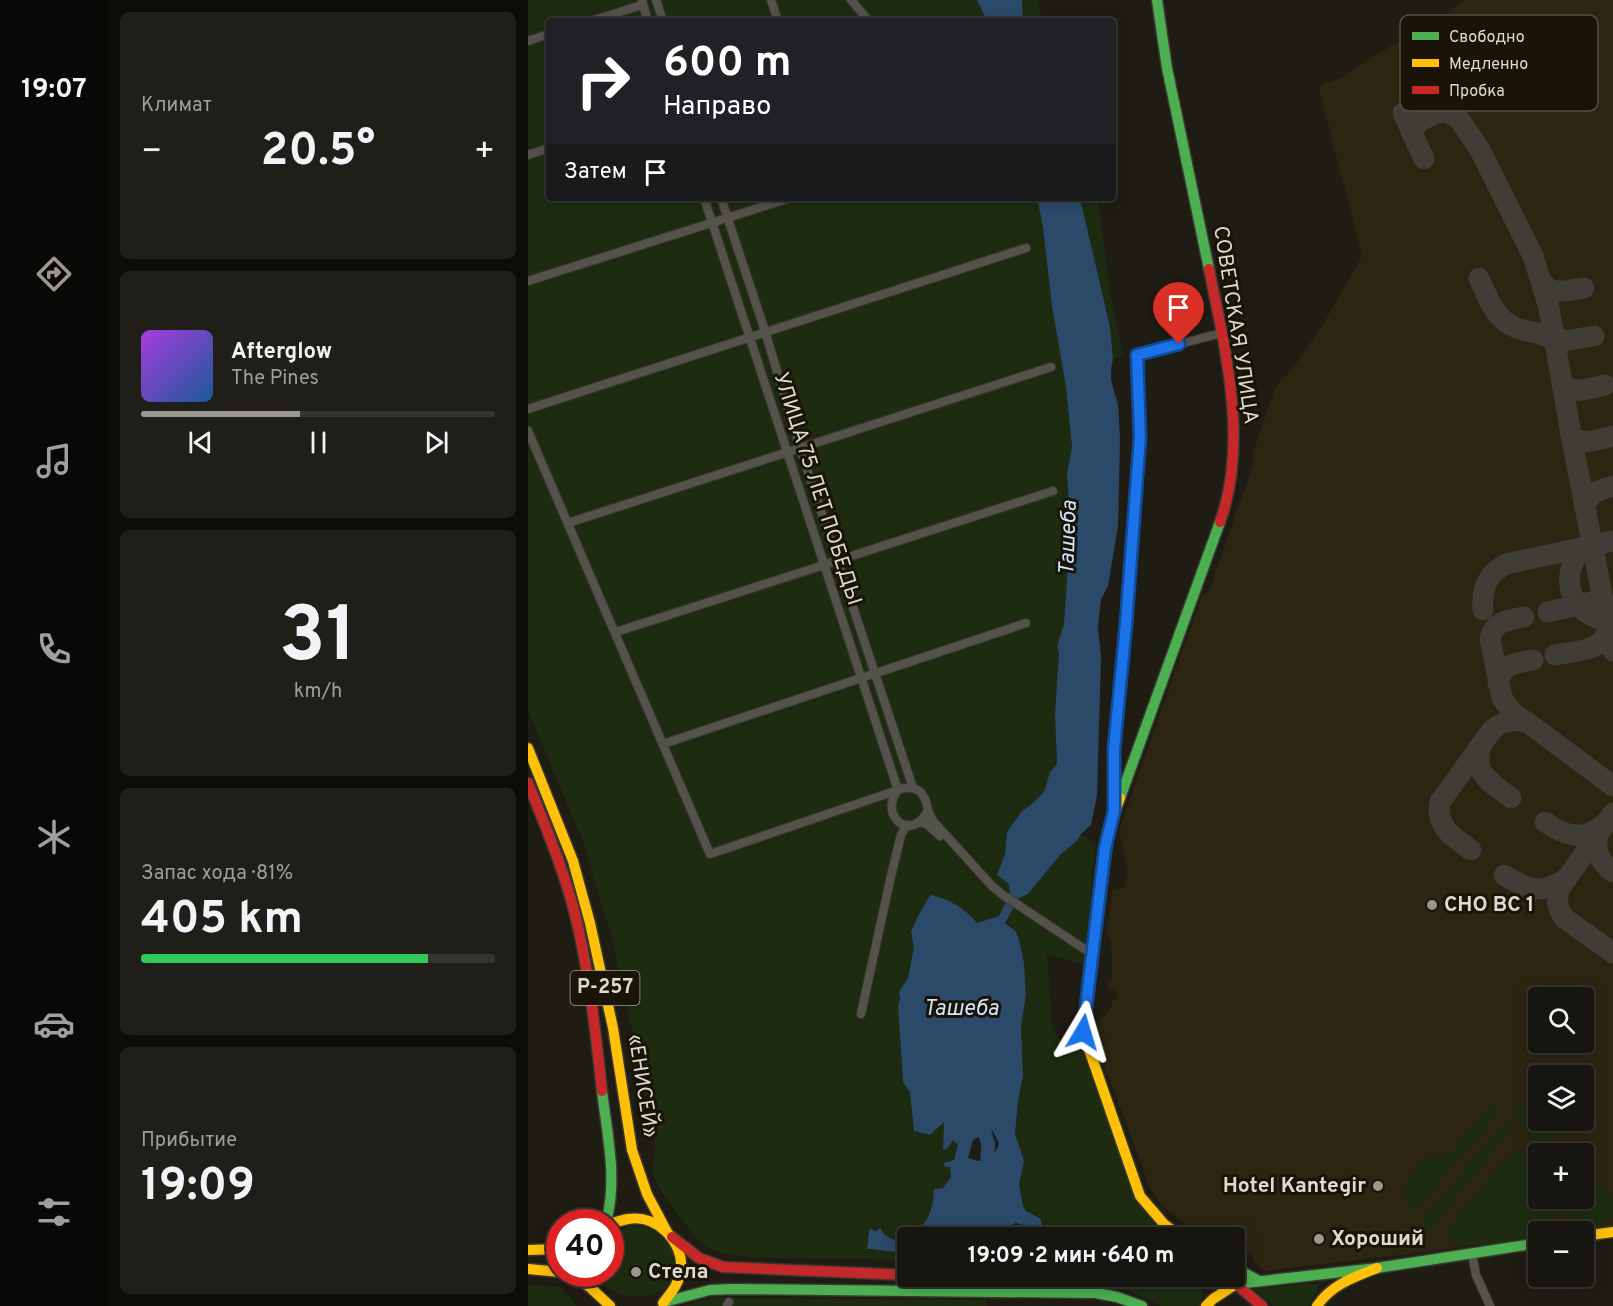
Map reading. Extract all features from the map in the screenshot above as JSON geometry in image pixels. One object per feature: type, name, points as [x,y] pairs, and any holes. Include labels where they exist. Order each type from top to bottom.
[{"type":"main road","name":"СОВЕТСКАЯ УЛИЦА","points":[[1157,0],[1167,68],[1222,333],[1234,420],[1234,454],[1228,501],[1138,753],[1114,811],[1105,848],[1083,1032],[1140,1196],[1164,1224]]},
{"type":"main road","name":"«ЕНИСЕЙ»","points":[[528,748],[576,871],[591,923],[613,1028],[633,1150],[643,1185],[679,1250],[681,1273],[675,1289],[660,1305]]},
{"type":"main road","name":"«ЕНИСЕЙ»","points":[[528,783],[561,866],[578,926],[590,991],[612,1182],[610,1209]]},
{"type":"main road","name":"«ЕНИСЕЙ»","points":[[624,1220],[641,1219],[655,1223],[699,1258],[723,1267],[897,1275]]},
{"type":"main road","points":[[1164,1224],[1168,1227]]},
{"type":"main road","points":[[1594,1235],[1613,1232]]},
{"type":"main road","points":[[1245,1280],[1259,1281],[1377,1268],[1528,1245]]},
{"type":"main road","points":[[528,1250],[546,1249]]},
{"type":"main road","points":[[1317,1306],[1325,1295],[1340,1284],[1377,1268]]},
{"type":"main road","points":[[528,1269],[546,1271]]},
{"type":"main road","points":[[1245,1273],[1259,1281]]},
{"type":"main road","points":[[589,1287],[610,1306]]},
{"type":"main road","points":[[592,1287],[597,1306]]},
{"type":"main road","points":[[1206,1306],[1226,1287]]},
{"type":"main road","points":[[1241,1287],[1262,1306]]},
{"type":"main road","name":"«ЕНИСЕЙ»","points":[[660,1305],[710,1290],[732,1289],[1096,1293],[1117,1297],[1142,1306]]},
{"type":"street","points":[[656,0],[662,18]]},
{"type":"street","points":[[771,0],[777,18]]},
{"type":"street","points":[[851,0],[866,18]]},
{"type":"street","points":[[599,18],[642,2],[647,18]]},
{"type":"street","points":[[528,41],[546,35]]},
{"type":"street","points":[[528,155],[546,149]]},
{"type":"street","name":"УЛИЦА 75 ЛЕТ ПОБЕДЫ","points":[[705,201],[859,678],[898,790]]},
{"type":"street","name":"УЛИЦА 75 ЛЕТ ПОБЕДЫ","points":[[722,201],[765,331],[800,448],[913,788]]},
{"type":"street","points":[[528,281],[781,201]]},
{"type":"street","points":[[528,409],[1026,248]]},
{"type":"street","points":[[1114,811],[1114,749],[1140,437],[1137,355],[1222,333]]},
{"type":"street","points":[[568,523],[1051,367]]},
{"type":"street","points":[[528,431],[710,854],[898,790],[913,788],[924,795],[933,821],[992,886]]},
{"type":"street","points":[[616,632],[1053,491]]},
{"type":"street","points":[[663,744],[1026,623]]},
{"type":"street","points":[[898,790],[891,802],[892,814],[901,823],[907,825],[920,822],[934,829],[1004,896],[1092,954]]},
{"type":"street","points":[[920,822],[928,811]]},
{"type":"street","points":[[861,1014],[891,876],[901,835],[907,825]]},
{"type":"street","points":[[1472,1253],[1476,1275],[1490,1306]]},
{"type":"shaded area","points":[[1465,0],[1613,0],[1613,1226],[1594,1229],[1594,1221],[1528,1221],[1528,1238],[1265,1271],[1253,1261],[1253,1254],[1245,1253],[1245,1227],[1190,1227],[1161,1205],[1151,1190],[1102,1059],[1097,1024],[1112,1006],[1112,1001],[1117,999],[1116,989],[1109,990],[1108,981],[1112,980],[1111,940],[1106,936],[1112,891],[1125,887],[1128,871],[1119,830],[1202,595],[1208,593],[1254,463],[1254,449],[1275,388],[1295,365],[1325,321],[1362,256],[1318,86],[1338,79],[1400,42],[1400,111],[1598,111],[1598,15],[1444,15]]},
{"type":"green space","points":[[528,0],[977,0],[986,18],[546,18],[546,201],[1038,201],[1066,387],[1072,447],[1067,474],[1072,548],[1068,564],[1064,624],[1057,647],[1059,653],[1055,713],[1057,764],[1050,772],[1044,792],[1022,811],[1007,832],[1005,854],[997,875],[1009,884],[1010,893],[999,916],[977,923],[926,904],[911,932],[914,947],[908,978],[899,992],[898,1006],[903,1082],[910,1092],[914,1131],[938,1128],[944,1122],[945,1134],[942,1142],[947,1149],[953,1139],[958,1145],[954,1160],[943,1163],[950,1167],[951,1177],[943,1188],[935,1189],[929,1216],[921,1227],[897,1227],[897,1241],[885,1235],[880,1228],[876,1231],[869,1229],[867,1249],[897,1252],[897,1260],[751,1257],[722,1253],[707,1247],[695,1237],[657,1185],[653,1171],[656,1129],[612,939],[582,839],[528,710]]},
{"type":"green space","points":[[1022,0],[1037,0],[1042,18],[1023,18]]},
{"type":"green space","points":[[1081,201],[1098,201],[1110,292],[1123,355],[1113,359],[1110,327]]},
{"type":"green space","points":[[1081,834],[1095,844],[1085,965],[1047,954],[1052,1029],[1065,1044],[1089,1055],[1131,1183],[1143,1208],[1157,1227],[1041,1227],[1023,1206],[1019,1184],[1024,1161],[1015,1134],[1023,1076],[1021,1026],[1026,995],[1024,963],[1019,940],[1005,923],[1019,898],[1028,894],[1061,854],[1077,841]]},
{"type":"green space","points":[[1528,1104],[1528,1131],[1562,1131],[1553,1143],[1538,1143],[1512,1115],[1516,1107]]},
{"type":"green space","points":[[1490,1105],[1497,1110],[1496,1115],[1417,1209],[1409,1209],[1406,1194],[1412,1173],[1429,1157],[1440,1158],[1451,1153]]},
{"type":"green space","points":[[1506,1123],[1510,1126],[1510,1130],[1430,1230],[1423,1236],[1417,1237],[1414,1232],[1419,1225]]},
{"type":"green space","points":[[1515,1148],[1528,1155],[1528,1209],[1560,1209],[1554,1221],[1528,1221],[1528,1237],[1497,1244],[1458,1246],[1446,1235],[1447,1230]]},
{"type":"green space","points":[[1594,1179],[1613,1195],[1613,1217],[1604,1227],[1594,1229],[1594,1221],[1574,1221],[1571,1214],[1572,1209],[1594,1209]]},
{"type":"green space","points":[[629,1226],[645,1227],[658,1234],[669,1245],[674,1274],[668,1285],[657,1293],[629,1296],[614,1292],[607,1287],[624,1287],[624,1228]]},
{"type":"green space","points":[[1321,1283],[1308,1306],[1273,1306],[1254,1289]]},
{"type":"green space","points":[[528,1285],[561,1287],[577,1306],[528,1306]]},
{"type":"green space","points":[[1093,1287],[1199,1287],[1203,1292],[1199,1306],[1161,1306],[1128,1290]]},
{"type":"green space","points":[[715,1298],[986,1300],[986,1306],[683,1306]]},
{"type":"water","points":[[977,0],[1022,0],[1023,18],[986,18]]},
{"type":"water","name":"Ташеба","points":[[1038,201],[1081,201],[1110,327],[1113,359],[1111,380],[1118,405],[1120,438],[1118,526],[1108,586],[1101,599],[1098,628],[1101,656],[1097,795],[1091,825],[1061,854],[1028,894],[1019,898],[1005,923],[1016,932],[1019,940],[1024,963],[1026,995],[1021,1026],[1023,1076],[1015,1134],[1024,1161],[1019,1184],[1023,1206],[1026,1211],[1041,1219],[1042,1227],[1030,1227],[1016,1223],[1009,1227],[921,1227],[929,1216],[934,1189],[943,1188],[951,1177],[950,1167],[945,1167],[943,1163],[954,1160],[958,1145],[953,1140],[947,1149],[943,1150],[944,1122],[930,1135],[914,1131],[910,1092],[903,1082],[899,992],[908,978],[914,947],[911,932],[930,895],[956,905],[977,923],[999,916],[1010,893],[1009,884],[997,875],[1005,854],[1007,832],[1022,811],[1044,792],[1050,772],[1057,764],[1055,713],[1059,653],[1057,647],[1064,624],[1068,564],[1072,548],[1067,474],[1072,447],[1066,387]],"holes":[[[992,1130],[999,1143],[990,1160],[978,1161],[968,1158],[973,1140]]]},
{"type":"water","points":[[880,1228],[885,1235],[897,1241],[897,1252],[867,1249],[869,1229],[876,1231]]},
{"type":"waterway","name":"Ташеба","points":[[980,1117],[988,1144],[987,1178]]},
{"type":"taxiway","points":[[1412,134],[1418,122],[1436,113],[1447,112],[1459,119],[1480,150],[1533,256],[1549,308],[1613,651]]},
{"type":"taxiway","points":[[1403,113],[1424,159]]},
{"type":"taxiway","points":[[1479,278],[1495,310],[1506,322],[1514,327],[1554,340]]},
{"type":"taxiway","points":[[1542,283],[1556,291],[1584,288]]},
{"type":"taxiway","points":[[1553,334],[1564,341],[1594,336]]},
{"type":"taxiway","points":[[1562,383],[1576,390],[1605,385]]},
{"type":"taxiway","points":[[1571,435],[1580,441],[1613,436]]},
{"type":"taxiway","points":[[1585,507],[1592,495],[1599,490],[1613,486]]},
{"type":"taxiway","points":[[1483,610],[1484,589],[1494,572],[1506,564],[1613,541]]},
{"type":"taxiway","points":[[1590,542],[1579,553],[1572,565],[1571,591],[1576,602],[1585,612],[1613,621]]},
{"type":"taxiway","points":[[1548,612],[1591,602]]},
{"type":"taxiway","points":[[1524,617],[1498,625],[1494,628],[1490,639],[1502,698],[1513,713],[1528,723]]},
{"type":"taxiway","points":[[1555,655],[1595,646],[1601,642],[1608,628]]},
{"type":"taxiway","points":[[1498,683],[1503,671],[1511,665],[1533,660]]},
{"type":"taxiway","points":[[1471,850],[1452,836],[1443,825],[1439,811],[1440,802],[1492,730],[1505,722],[1528,723],[1613,786]]},
{"type":"taxiway","points":[[1481,745],[1479,755],[1481,771],[1490,782],[1511,798]]},
{"type":"taxiway","points":[[1613,813],[1560,888],[1558,900],[1564,918],[1613,953]]},
{"type":"taxiway","points":[[1545,822],[1560,831],[1574,835],[1589,833],[1604,824]]},
{"type":"taxiway","points":[[1598,834],[1599,856],[1613,872]]},
{"type":"taxiway","points":[[1504,875],[1535,889],[1550,887],[1567,878]]},
{"type":"traffic: fast","points":[[1157,0],[1167,68],[1209,269]]},
{"type":"traffic: fast","points":[[1120,798],[1220,522]]},
{"type":"traffic: fast","points":[[602,1091],[611,1173],[608,1209]]},
{"type":"traffic: fast","points":[[1245,1283],[1377,1268],[1528,1245]]},
{"type":"traffic: fast","points":[[1245,1273],[1259,1281]]},
{"type":"traffic: fast","points":[[664,1302],[710,1290],[732,1289],[1096,1293],[1117,1297],[1142,1306]]},
{"type":"traffic: slow","points":[[528,748],[573,861],[590,923],[613,1028],[632,1150],[647,1194],[667,1232]]},
{"type":"traffic: slow","points":[[1120,798],[1109,828],[1083,1032],[1140,1196],[1168,1227]]},
{"type":"traffic: slow","points":[[624,1220],[649,1221],[666,1232],[678,1250],[681,1260],[680,1275],[677,1284],[663,1303]]},
{"type":"traffic: slow","points":[[1594,1235],[1613,1232]]},
{"type":"traffic: slow","points":[[528,1250],[546,1249]]},
{"type":"traffic: slow","points":[[1317,1306],[1336,1287],[1377,1268]]},
{"type":"traffic: slow","points":[[528,1269],[546,1271]]},
{"type":"traffic: slow","points":[[589,1287],[593,1290]]},
{"type":"traffic: slow","points":[[592,1287],[610,1306]]},
{"type":"traffic: slow","points":[[1206,1306],[1231,1287]]},
{"type":"traffic: jam","points":[[1209,269],[1227,363],[1233,428],[1233,460],[1229,491],[1220,522]]},
{"type":"traffic: jam","points":[[528,783],[562,872],[578,927],[589,988],[602,1091]]},
{"type":"traffic: jam","points":[[672,1237],[699,1258],[723,1267],[897,1275]]},
{"type":"traffic: jam","points":[[1240,1287],[1262,1306]]},
{"type":"place","name":"СНО ВС 1","points":[[1432,905]]},
{"type":"place","name":"Hotel Kantegir","points":[[1378,1186]]},
{"type":"place","name":"Хороший","points":[[1319,1239]]},
{"type":"place","name":"Стела","points":[[636,1272]]},
{"type":"route","points":[[1083,1032],[1105,848],[1114,811],[1114,749],[1140,437],[1137,355],[1179,344]]}]
